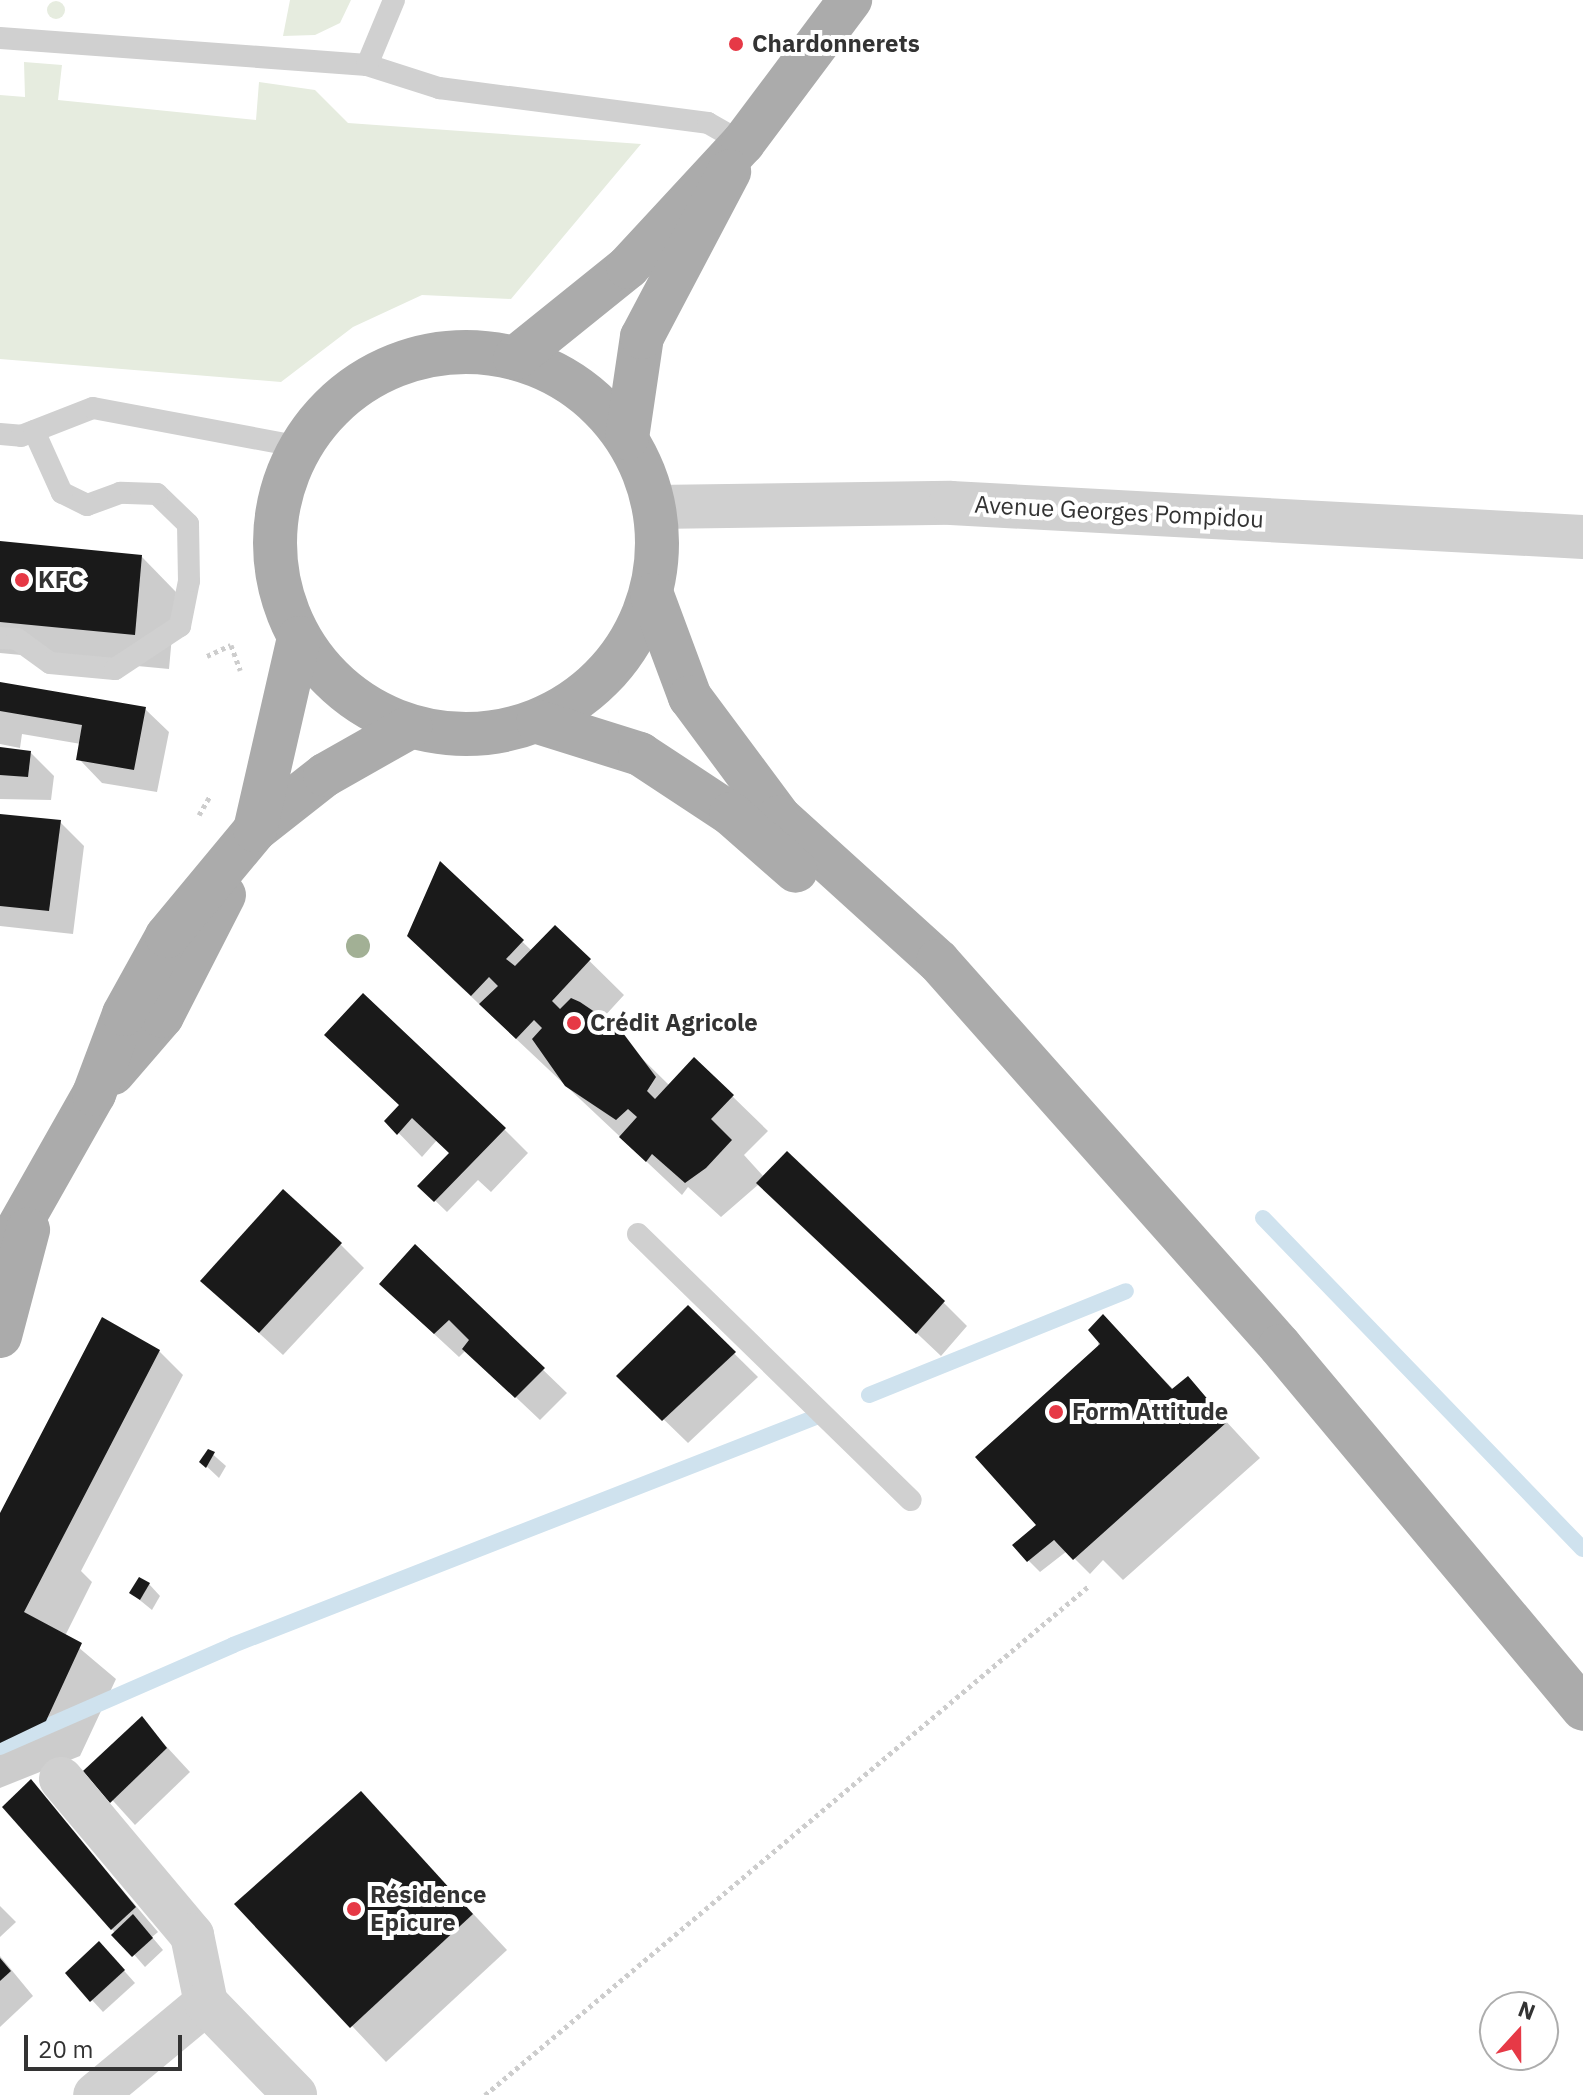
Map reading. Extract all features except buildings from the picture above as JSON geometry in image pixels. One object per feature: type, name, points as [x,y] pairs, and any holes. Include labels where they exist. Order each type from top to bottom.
[{"type":"main road","points":[[515,358],[628,267],[743,143],[850,0]]},
{"type":"main road","points":[[627,438],[642,337],[743,143]]},
{"type":"main road","points":[[1081,1125],[731,814],[640,754],[538,722],[452,735],[410,727],[366,707],[328,677],[299,638],[273,550],[278,504],[301,447],[322,416],[362,382],[410,359],[463,351],[515,358],[559,375],[597,402],[627,438],[655,507],[652,595],[690,697],[779,817],[938,961],[1280,1346],[1583,1709]]},
{"type":"main road","points":[[538,722],[608,673],[652,595]]},
{"type":"main road","points":[[0,1260],[33,1208],[94,1094],[162,1016],[248,841],[299,638]]},
{"type":"main road","points":[[248,841],[325,775],[410,727]]},
{"type":"main road","points":[[0,1336],[33,1208]]},
{"type":"street","name":"Avenue Georges Pompidou","points":[[655,507],[951,503],[1583,537]]},
{"type":"street","points":[[61,1779],[192,1935],[206,2003],[295,2095]]},
{"type":"street","points":[[95,2095],[206,2003]]},
{"type":"lane","points":[[367,65],[394,0]]},
{"type":"lane","points":[[0,38],[367,65],[439,88],[708,123],[743,143]]},
{"type":"lane","points":[[0,434],[34,431],[93,408],[301,447]]},
{"type":"lane","points":[[0,638],[17,639],[50,663],[115,669],[180,626],[189,581],[188,524],[157,494],[120,493],[87,505],[62,493],[34,431]]},
{"type":"lane","points":[[638,1234],[911,1500]]},
{"type":"path","points":[[485,2095],[1090,1585]]},
{"type":"shaded area","points":[[290,0],[351,0],[340,23],[315,35],[283,36]]},
{"type":"shaded area","points":[[56,1],[65,10],[56,19],[47,10]]},
{"type":"shaded area","points":[[24,62],[62,65],[58,100],[256,120],[259,82],[315,90],[348,123],[641,144],[511,299],[422,295],[353,327],[281,382],[0,359],[0,95],[25,97]]},
{"type":"waterway","points":[[1263,1218],[1583,1549]]},
{"type":"waterway","points":[[869,1395],[1126,1291]]},
{"type":"waterway","points":[[0,1747],[233,1645],[821,1415]]},
{"type":"place","name":"Chardonnerets","points":[[736,44]]},
{"type":"place","name":"KFC","points":[[22,580]]},
{"type":"place","name":"Crédit Agricole","points":[[574,1023]]},
{"type":"place","name":"Form Attitude","points":[[1056,1412]]},
{"type":"place","name":"Résidence Epicure","points":[[354,1909]]}]
